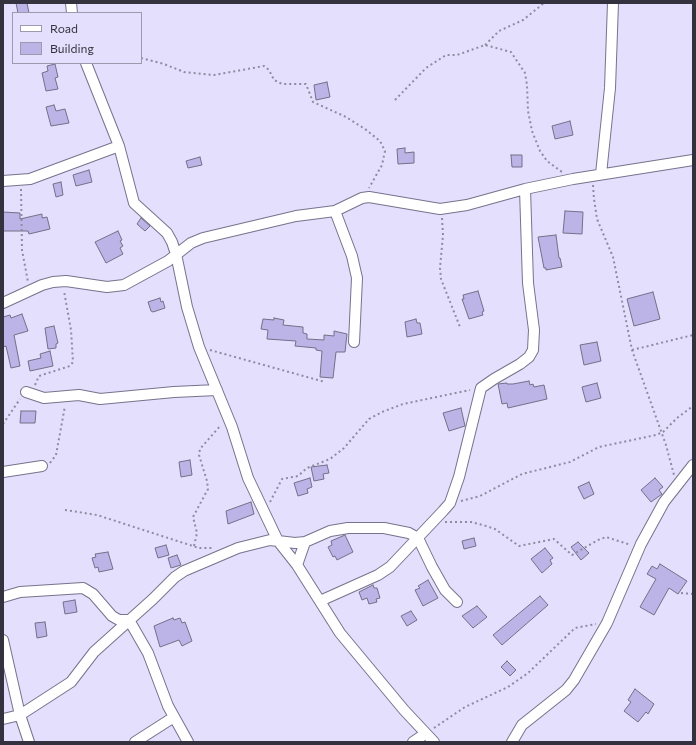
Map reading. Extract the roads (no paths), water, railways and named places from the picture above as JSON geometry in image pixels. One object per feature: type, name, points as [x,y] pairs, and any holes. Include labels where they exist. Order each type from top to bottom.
[{"type":"street","points":[[597,175],[610,88],[613,3]]},
{"type":"street","points":[[86,64],[119,146],[134,203],[167,233],[176,254],[187,307],[199,347],[226,410],[242,463],[278,541],[297,565],[340,633],[425,734],[434,742]]},
{"type":"street","points":[[3,181],[18,180],[42,175],[119,146]]},
{"type":"street","points":[[3,303],[42,285],[62,282],[107,287],[120,286],[168,261],[190,243],[202,238],[296,216],[335,211],[369,197],[440,209],[468,205],[525,189],[573,179],[693,160]]},
{"type":"street","points":[[320,601],[378,575],[390,567],[450,503],[459,477],[481,388],[520,364],[529,357],[534,350],[534,330],[528,283],[525,189]]},
{"type":"street","points":[[335,211],[352,256],[357,278],[354,342]]},
{"type":"street","points":[[26,392],[44,398],[79,395],[100,399],[174,392],[217,390]]},
{"type":"street","points":[[512,742],[522,724],[566,690],[574,680],[607,623],[639,548],[664,502],[693,465]]},
{"type":"street","points":[[3,472],[42,466]]},
{"type":"street","points":[[3,719],[20,715],[71,682],[94,652],[154,599],[169,582],[184,571],[245,546],[265,540],[295,543],[305,542],[330,531],[348,528],[392,528],[405,531],[418,538],[445,590],[457,602]]},
{"type":"street","points":[[297,565],[305,542]]},
{"type":"street","points":[[3,597],[20,592],[83,588],[93,594],[112,616],[119,620],[129,620]]},
{"type":"street","points":[[129,620],[148,653],[164,697],[188,742]]},
{"type":"street","points":[[3,640],[20,715],[30,742]]},
{"type":"street","points":[[135,742],[174,717]]},
{"type":"street","points":[[413,742],[425,734]]}]
